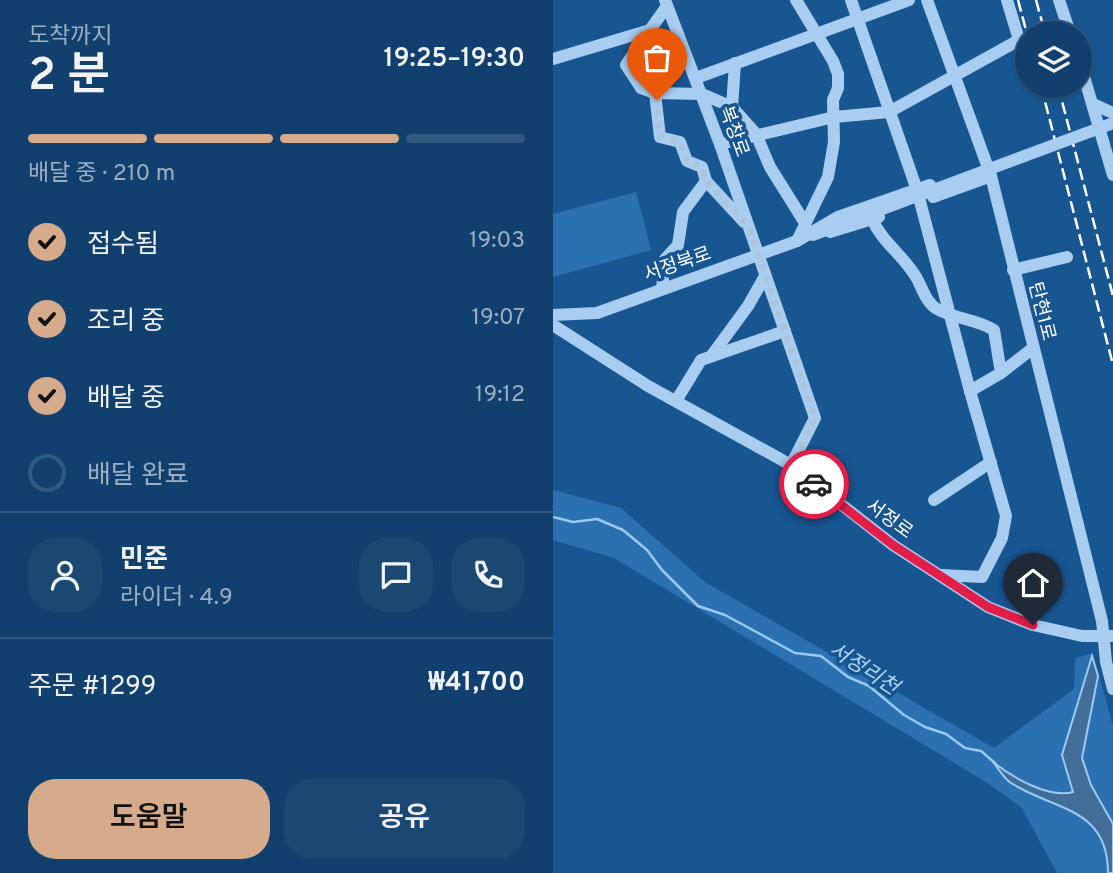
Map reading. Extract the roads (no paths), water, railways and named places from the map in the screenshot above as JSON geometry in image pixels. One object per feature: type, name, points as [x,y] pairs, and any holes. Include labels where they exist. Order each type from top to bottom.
[{"type":"street","points":[[796,0],[838,74],[828,177],[797,241]]},
{"type":"street","points":[[851,0],[919,195],[1006,516],[1002,538],[982,577],[941,575]]},
{"type":"street","points":[[696,78],[909,0]]},
{"type":"street","name":"탄현1로","points":[[927,0],[989,170],[1102,621],[1108,636],[1113,690]]},
{"type":"street","points":[[720,144],[834,117],[889,112],[1019,40],[1007,0]]},
{"type":"street","points":[[1059,0],[1066,21]]},
{"type":"street","points":[[666,3],[627,65],[641,88],[655,93],[702,93],[732,107],[756,134],[770,167],[805,223]]},
{"type":"street","name":"복창로","points":[[666,3],[702,93],[815,418],[791,465]]},
{"type":"street","points":[[553,60],[650,30]]},
{"type":"street","points":[[732,107],[735,63]]},
{"type":"street","points":[[655,93],[660,137],[680,142],[687,161],[702,167],[706,181],[749,228]]},
{"type":"street","points":[[1091,98],[1099,123],[1110,143],[1113,174]]},
{"type":"street","points":[[1093,104],[1113,116]]},
{"type":"street","points":[[1099,123],[1113,116]]},
{"type":"street","points":[[813,235],[1113,123]]},
{"type":"street","points":[[813,235],[838,217],[919,195],[989,170]]},
{"type":"street","points":[[662,289],[664,259],[678,244],[683,212],[706,181]]},
{"type":"street","points":[[813,235],[846,230],[919,195]]},
{"type":"street","points":[[872,219],[878,233],[908,265],[929,303],[937,309],[981,322],[994,330],[1001,373]]},
{"type":"street","name":"서정북로","points":[[553,315],[597,313],[813,235]]},
{"type":"street","points":[[1013,271],[1067,257]]},
{"type":"street","points":[[712,355],[748,306],[765,276]]},
{"type":"street","name":"서정로","points":[[553,325],[676,401],[791,465],[893,545],[1007,616],[1082,636],[1108,636]]},
{"type":"street","points":[[676,401],[701,360],[785,331]]},
{"type":"street","points":[[970,391],[1001,373],[1033,348]]},
{"type":"street","points":[[934,500],[991,462]]},
{"type":"waterway","name":"서정리천","points":[[553,517],[573,522],[597,519],[623,530],[647,550],[662,570],[698,606],[725,615],[795,653],[821,656],[848,677],[869,686],[904,715],[925,727],[946,734],[965,748],[981,751],[995,763]]},
{"type":"railway","points":[[1018,0],[1024,21]]},
{"type":"railway","points":[[1036,0],[1042,21]]},
{"type":"railway","points":[[1044,98],[1113,365]]},
{"type":"railway","points":[[1061,98],[1113,296]]}]
